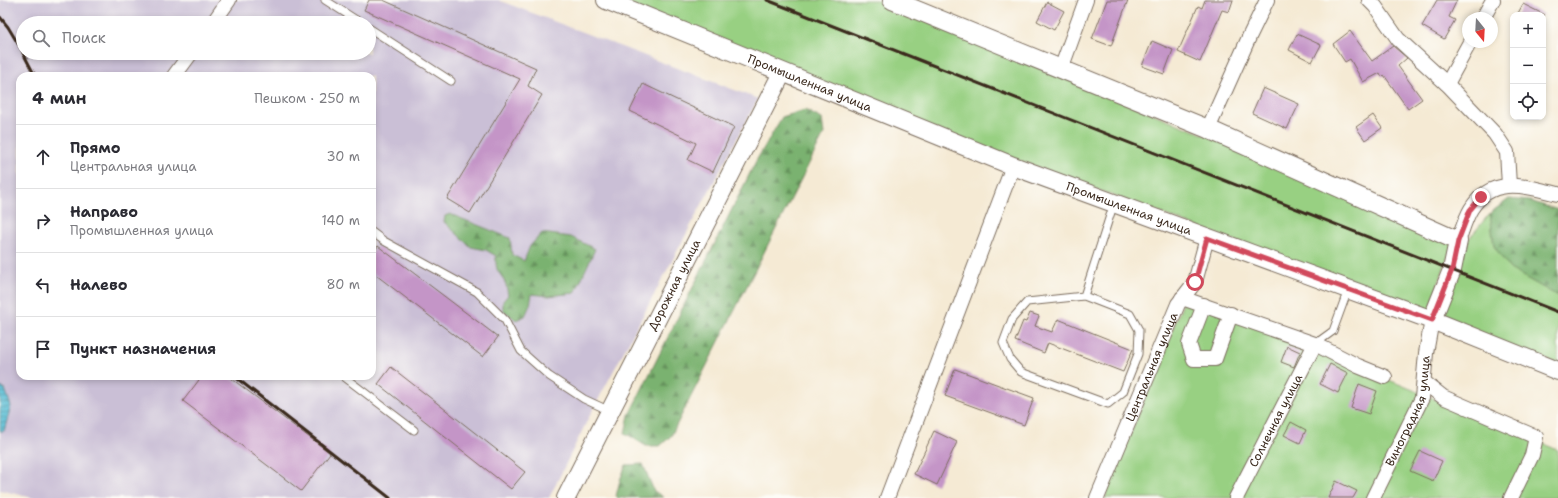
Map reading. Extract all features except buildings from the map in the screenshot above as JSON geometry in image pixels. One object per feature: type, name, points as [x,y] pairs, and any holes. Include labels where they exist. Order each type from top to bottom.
[{"type":"street","points":[[218,16],[229,0]]},
{"type":"street","name":"Промышленная улица","points":[[606,0],[1013,166],[1432,320],[1558,371]]},
{"type":"street","points":[[892,0],[1208,129],[1458,241]]},
{"type":"street","points":[[1061,69],[1086,0]]},
{"type":"street","points":[[1208,129],[1267,0]]},
{"type":"street","points":[[1369,0],[1375,6],[1398,39],[1447,84],[1495,134],[1507,152],[1509,185]]},
{"type":"street","points":[[1486,12],[1493,0]]},
{"type":"street","points":[[1447,84],[1467,48]]},
{"type":"street","points":[[177,72],[186,60]]},
{"type":"street","name":"Дорожная улица","points":[[566,498],[782,73]]},
{"type":"street","points":[[887,498],[1013,166]]},
{"type":"street","points":[[1432,320],[1452,270],[1458,241],[1470,210],[1481,197],[1493,188],[1509,185],[1558,194]]},
{"type":"street","name":"Центральная улица","points":[[1097,498],[1178,304],[1195,282],[1207,238]]},
{"type":"street","points":[[1182,298],[1314,344],[1358,366],[1385,377]]},
{"type":"street","points":[[1204,305],[1189,344],[1194,359],[1215,359],[1231,314]]},
{"type":"street","name":"Виноградная улица","points":[[1373,498],[1422,398],[1426,353],[1432,320]]},
{"type":"street","name":"Солнечная улица","points":[[1236,498],[1314,344]]},
{"type":"street","points":[[1424,382],[1444,397],[1536,437],[1532,455],[1511,498]]},
{"type":"lane","points":[[325,0],[350,16]]},
{"type":"lane","points":[[376,33],[451,81]]},
{"type":"lane","points":[[1084,296],[1114,203]]},
{"type":"lane","points":[[376,235],[384,241],[477,292],[505,320],[521,351],[549,376],[584,399],[610,411]]},
{"type":"lane","points":[[1314,344],[1333,330],[1348,290]]},
{"type":"lane","points":[[1084,296],[1130,314],[1139,330],[1138,354],[1123,392],[1108,404],[1021,372],[1010,359],[1003,343],[1012,320],[1027,302],[1084,296]]},
{"type":"lane","points":[[348,380],[414,430]]},
{"type":"shaded area","points":[[0,0],[498,0],[758,99],[589,417],[549,498],[33,498],[0,490]]},
{"type":"green space","points":[[618,0],[876,0],[1217,140],[1452,245],[1428,313],[876,107]]},
{"type":"green space","points":[[805,110],[822,119],[824,134],[671,436],[660,446],[646,446],[625,433],[629,415],[756,161],[782,117]]},
{"type":"green space","points":[[1509,199],[1530,201],[1558,210],[1558,296],[1510,269],[1494,246],[1490,213]]},
{"type":"green space","points":[[1490,213],[1494,246],[1510,269],[1558,296],[1558,364],[1439,318],[1468,240]]},
{"type":"green space","points":[[450,214],[510,238],[512,255],[524,261],[530,246],[542,233],[571,237],[595,249],[575,293],[549,296],[532,294],[530,305],[525,316],[516,320],[503,310],[503,301],[508,295],[506,285],[496,267],[496,256],[486,250],[471,247],[444,222],[445,216]]},
{"type":"green space","points":[[1186,296],[1558,450],[1558,498],[1105,498]]},
{"type":"green space","points":[[643,464],[654,491],[663,497],[618,498],[616,496],[626,465]]},
{"type":"water","points":[[0,387],[5,389],[11,406],[4,431],[0,431]]},
{"type":"railway","points":[[767,0],[1558,312]]},
{"type":"railway","points":[[0,17],[16,40]]},
{"type":"railway","points":[[27,60],[33,72]]},
{"type":"railway","points":[[239,380],[390,498]]},
{"type":"route","points":[[1195,282],[1207,238],[1432,320],[1452,270],[1458,241],[1470,210],[1481,197]]}]
